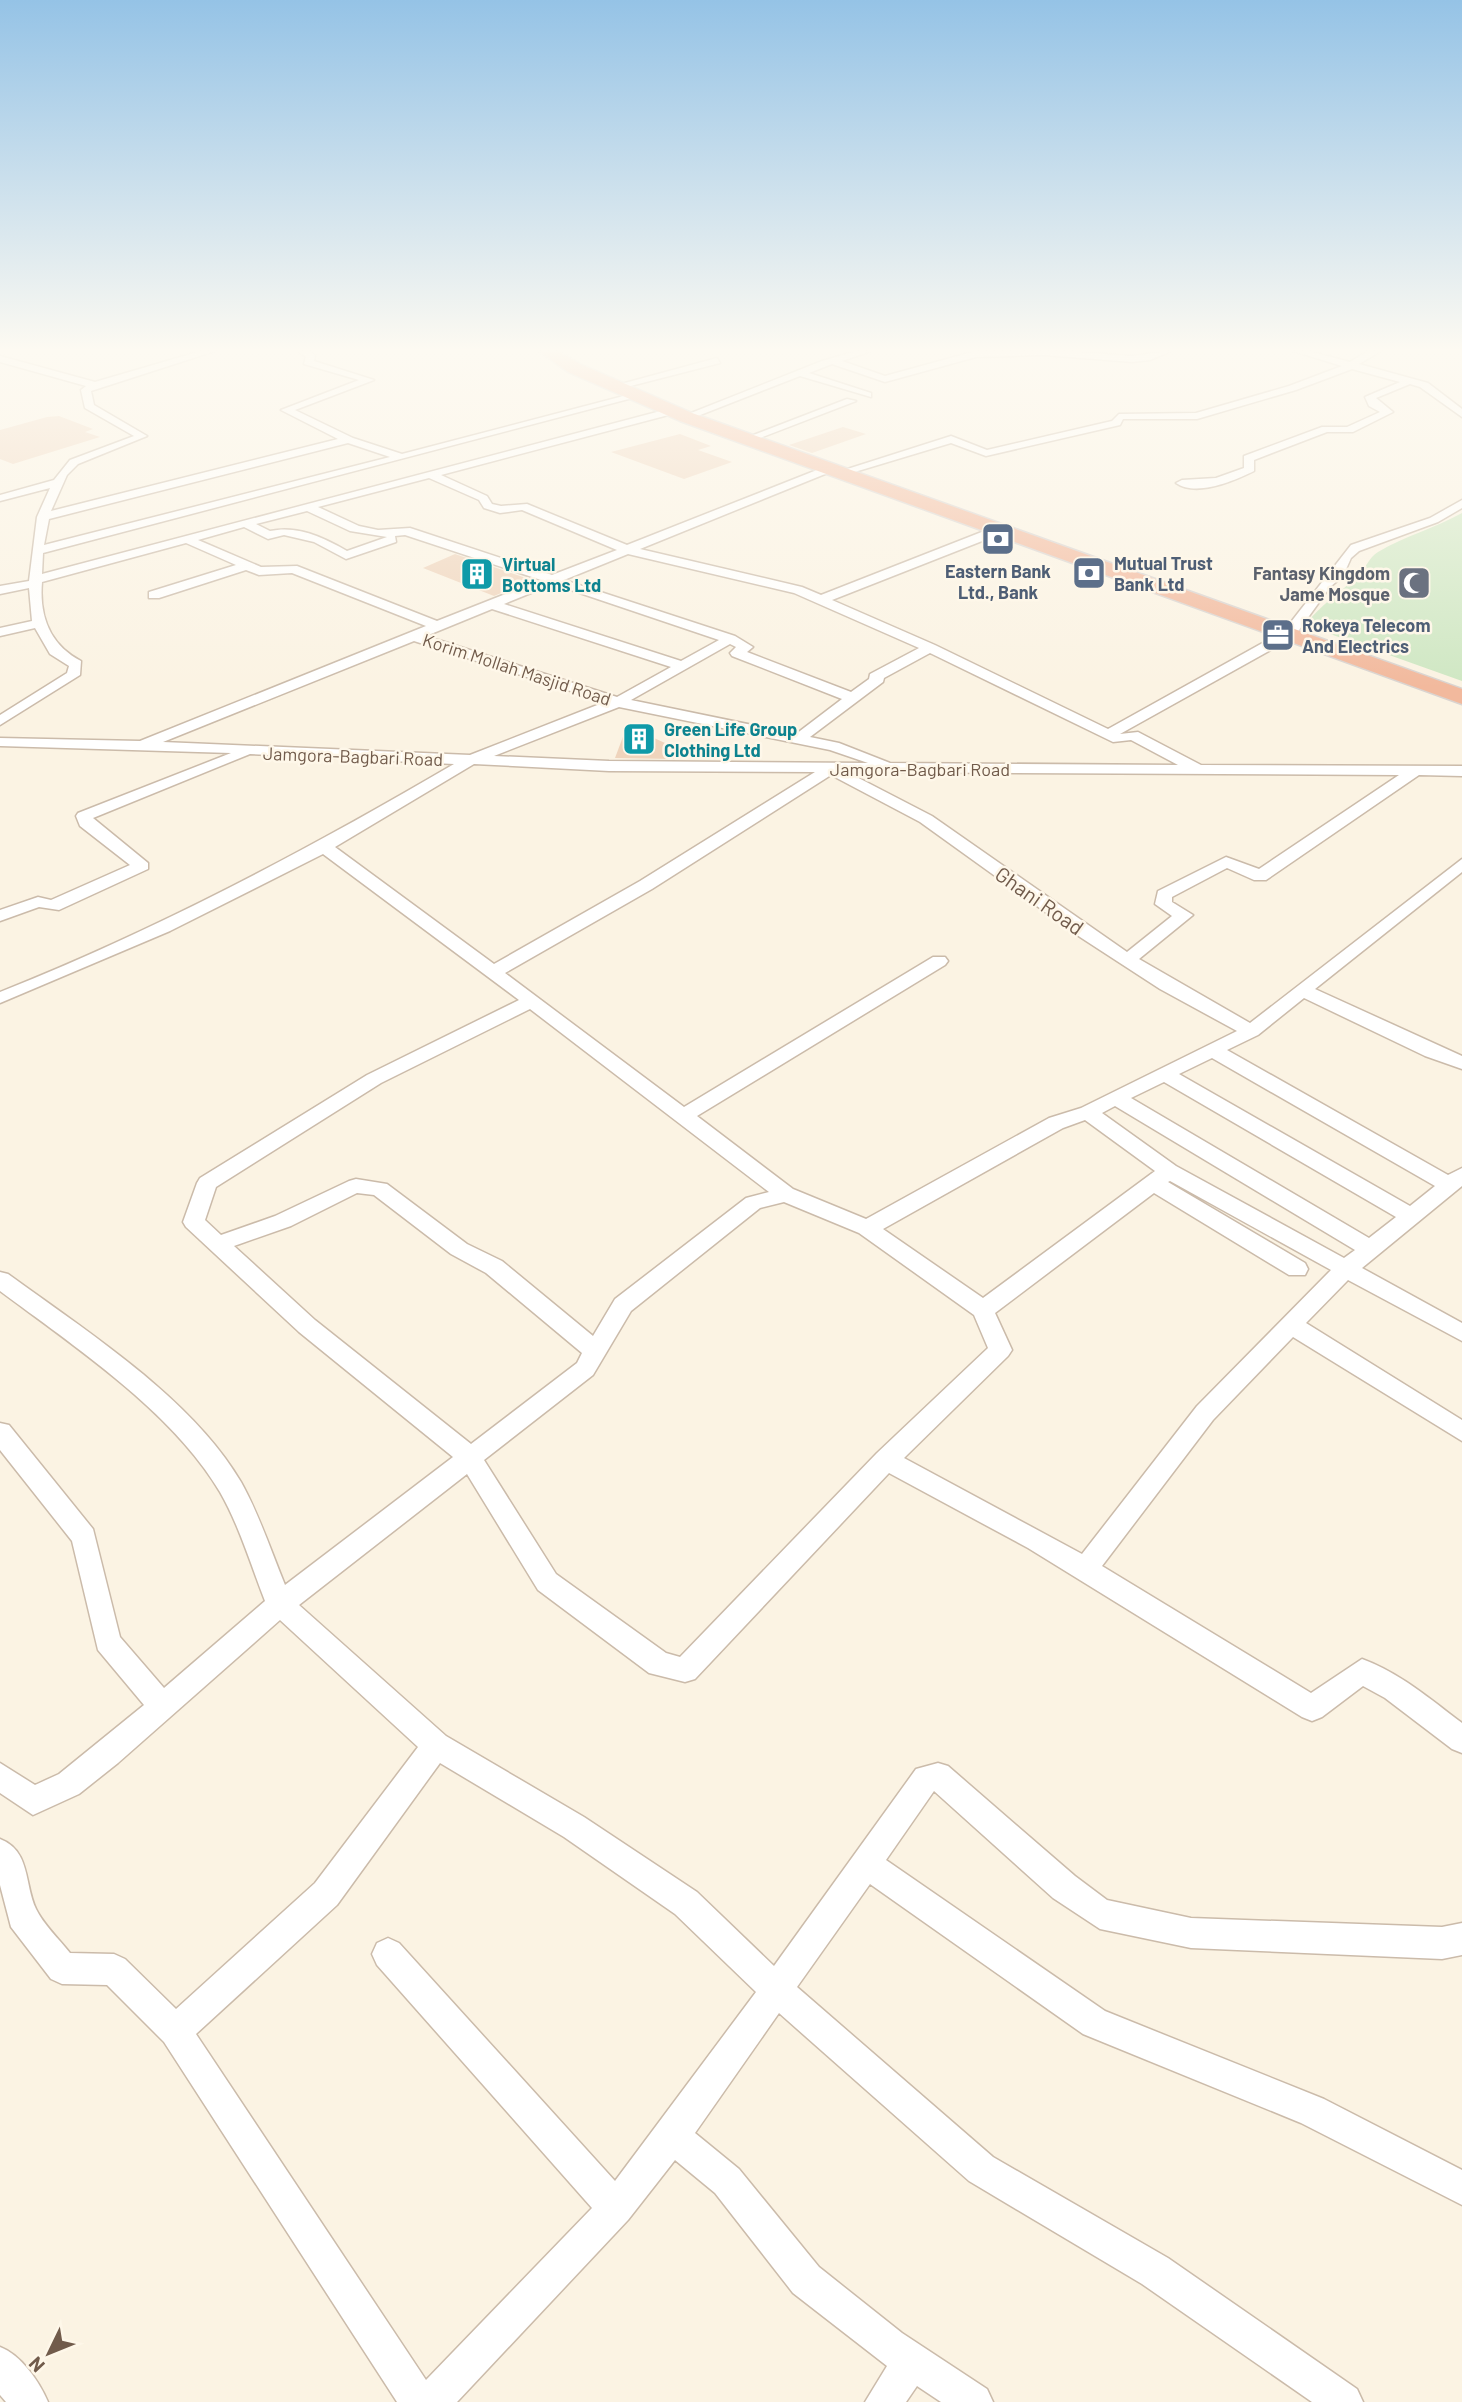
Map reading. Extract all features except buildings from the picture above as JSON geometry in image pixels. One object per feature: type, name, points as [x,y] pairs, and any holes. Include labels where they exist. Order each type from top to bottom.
[{"type":"highway","points":[[818,463],[1462,697]]},
{"type":"street","points":[[0,721],[73,675],[76,664],[53,651],[39,624],[36,582],[37,551],[43,517],[57,483],[73,463]]},
{"type":"street","points":[[43,517],[257,463]]},
{"type":"street","points":[[37,551],[378,463]]},
{"type":"street","points":[[0,590],[306,506],[475,463]]},
{"type":"street","points":[[436,626],[628,550],[838,470],[863,463]]},
{"type":"street","points":[[1182,483],[1200,485],[1232,477],[1250,469],[1249,463]]},
{"type":"street","points":[[430,474],[483,498],[488,506],[500,510],[523,506],[628,550],[798,590],[930,648],[1111,733],[1118,739],[1133,735],[1201,770]]},
{"type":"street","points":[[0,498],[57,483]]},
{"type":"street","points":[[1111,733],[1289,634],[1326,584],[1339,573],[1345,557],[1355,548],[1434,520],[1462,503]]},
{"type":"street","points":[[306,506],[373,534],[383,536],[411,532],[549,581],[730,639],[746,647],[737,653],[850,697]]},
{"type":"street","points":[[245,523],[268,535],[285,531],[326,544],[346,555],[411,532]]},
{"type":"street","points":[[821,600],[1001,529]]},
{"type":"street","name":"Korim Mollah Masjid Road","points":[[186,539],[259,571],[293,569],[436,626]]},
{"type":"street","points":[[154,595],[326,544]]},
{"type":"street","points":[[491,604],[682,666]]},
{"type":"street","points":[[0,632],[39,624]]},
{"type":"street","name":"Korim Mollah Masjid Road","points":[[414,636],[436,626]]},
{"type":"street","points":[[141,745],[414,636]]},
{"type":"street","name":"Korim Mollah Masjid Road","points":[[414,636],[618,702],[834,746],[905,770]]},
{"type":"street","points":[[0,998],[84,966],[184,919],[324,847],[471,761],[618,702],[730,639]]},
{"type":"street","points":[[798,739],[850,697],[878,679],[875,677],[930,648]]},
{"type":"street","name":"Jamgora-Bagbari Road","points":[[0,742],[141,745],[249,752],[609,766],[905,770],[1462,771]]},
{"type":"street","points":[[0,916],[38,902],[53,906],[142,866],[86,823],[84,816],[249,752]]},
{"type":"street","points":[[493,972],[646,885],[830,769]]},
{"type":"street","name":"Ghani Road","points":[[830,769],[926,818],[1086,933],[1166,985],[1251,1031]]},
{"type":"street","points":[[1128,959],[1184,915],[1163,904],[1164,895],[1226,862],[1260,876],[1415,771]]},
{"type":"street","points":[[324,847],[493,972],[786,1194],[867,1228],[982,1310],[1000,1350],[887,1460],[685,1670],[659,1664],[547,1582],[469,1456],[307,1326],[194,1222],[207,1183],[374,1079],[531,1001]]},
{"type":"street","points":[[867,1228],[1056,1123],[1088,1112],[1251,1031],[1462,864]]},
{"type":"street","points":[[683,1116],[828,1024],[939,961]]},
{"type":"street","points":[[1302,990],[1432,1052],[1462,1063]]},
{"type":"street","points":[[1085,1569],[1205,1413],[1344,1270],[1456,1180],[1213,1050]]},
{"type":"street","points":[[1164,1074],[1411,1216]]},
{"type":"street","points":[[1116,1098],[1370,1249]]},
{"type":"street","points":[[1088,1112],[1161,1177],[1297,1269]]},
{"type":"street","points":[[1161,1177],[1462,1333]]},
{"type":"street","points":[[982,1310],[1161,1177]]},
{"type":"street","points":[[218,1244],[283,1221],[334,1194],[356,1186],[380,1189],[459,1249],[494,1267],[595,1351]]},
{"type":"street","points":[[0,1776],[33,1801],[69,1784],[280,1604],[585,1369],[623,1305],[753,1203],[786,1194]]},
{"type":"street","points":[[0,1280],[100,1353],[192,1435],[232,1488],[280,1604],[436,1745],[574,1826],[686,1903],[777,1990],[981,2169],[1155,2271],[1343,2402]]},
{"type":"street","points":[[1291,1325],[1462,1432]]},
{"type":"street","points":[[0,1432],[84,1537],[108,1642],[162,1706]]},
{"type":"street","points":[[887,1460],[1037,1540],[1312,1708],[1362,1671],[1395,1689],[1462,1740]]},
{"type":"street","points":[[175,2031],[326,1894],[436,1745]]},
{"type":"street","points":[[431,2402],[616,2208],[672,2136],[926,1779],[938,1776],[1064,1887],[1100,1914],[1191,1933],[1442,1942],[1462,1939]]},
{"type":"street","points":[[0,1853],[12,1871],[22,1916],[62,1968],[114,1970],[175,2031],[419,2402]]},
{"type":"street","points":[[866,1864],[1094,2023],[1312,2111],[1462,2188]]},
{"type":"street","points":[[388,1954],[616,2208]]},
{"type":"street","points":[[672,2136],[727,2180],[806,2280],[912,2361],[974,2402]]},
{"type":"street","points":[[884,2402],[912,2361]]},
{"type":"street","points":[[0,2365],[29,2402]]},
{"type":"green space","points":[[1462,513],[1462,681],[1305,625],[1357,577],[1375,554]]},
{"type":"place","name":"Eastern Bank Ltd., Bank","points":[[998,539]]},
{"type":"place","name":"Mutual Trust Bank Ltd","points":[[1089,573]]},
{"type":"place","name":"Virtual Bottoms Ltd","points":[[477,574]]},
{"type":"place","name":"Fantasy Kingdom Jame Mosque","points":[[1414,583]]},
{"type":"place","name":"Rokeya Telecom And Electrics","points":[[1278,635]]},
{"type":"place","name":"Green Life Group Clothing Ltd","points":[[639,739]]}]
